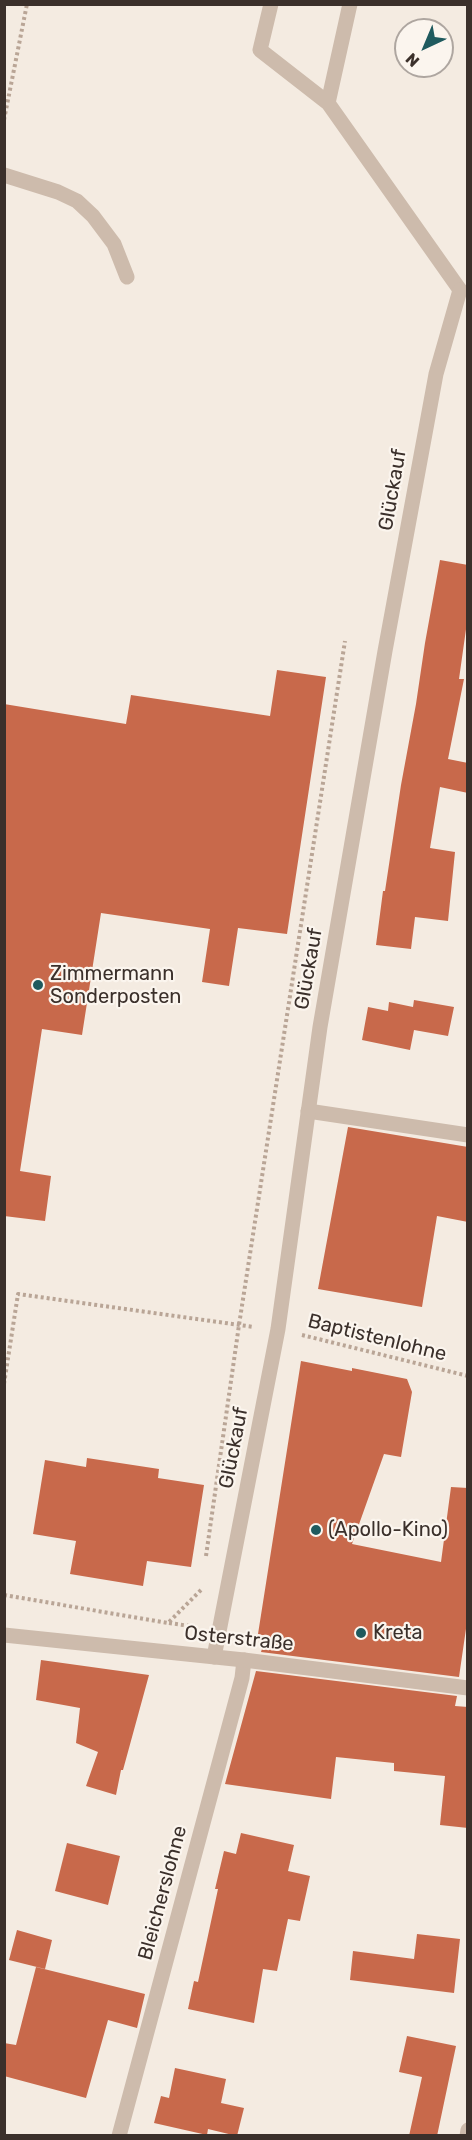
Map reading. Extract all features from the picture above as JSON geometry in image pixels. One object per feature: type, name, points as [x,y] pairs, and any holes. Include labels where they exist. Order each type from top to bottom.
[{"type":"street","points":[[271,4],[260,50],[328,103],[350,4]]},
{"type":"street","name":"Glückauf","points":[[214,1657],[278,1329],[320,1027],[387,640],[436,374],[460,290],[328,103]]},
{"type":"street","points":[[4,175],[58,192],[77,201],[93,216],[114,244],[127,277]]},
{"type":"street","points":[[308,1112],[468,1135]]},
{"type":"street","name":"Osterstraße","points":[[4,1635],[244,1660],[468,1688]]},
{"type":"street","name":"Bleicherslohne","points":[[119,2136],[239,1689],[244,1660]]},
{"type":"street","points":[[467,2136],[468,2130]]},
{"type":"path","points":[[4,120],[27,4]]},
{"type":"path","points":[[206,1557],[239,1325],[345,640]]},
{"type":"path","name":"Baptistenlohne","points":[[4,1384],[18,1294],[278,1329],[468,1376]]},
{"type":"path","points":[[4,1595],[168,1623],[201,1592],[202,1580]]},
{"type":"building","points":[[440,560],[468,565],[468,615],[459,679],[464,679],[448,759],[468,763],[468,793],[440,787],[430,848],[455,852],[448,921],[415,917],[411,949],[376,945],[383,891],[385,891]]},
{"type":"building","points":[[277,670],[326,677],[287,934],[238,928],[229,986],[202,982],[210,929],[101,913],[82,1035],[42,1029],[20,1171],[51,1176],[45,1221],[4,1216],[4,704],[126,724],[131,695],[270,716]]},
{"type":"building","points":[[414,1000],[454,1007],[448,1036],[414,1030],[410,1050],[362,1040],[368,1007],[388,1011],[389,1002],[413,1007]]},
{"type":"building","points":[[348,1127],[468,1147],[468,1222],[437,1216],[422,1307],[318,1289]]},
{"type":"building","points":[[301,1361],[407,1379],[412,1392],[401,1457],[384,1454],[352,1544],[441,1562],[451,1487],[468,1488],[468,1615],[459,1677],[261,1652],[266,1636],[258,1634]]},
{"type":"building","points":[[87,1458],[159,1469],[158,1478],[204,1485],[191,1567],[147,1561],[143,1586],[70,1574],[76,1541],[33,1534],[45,1460],[86,1467]]},
{"type":"building","points":[[41,1660],[149,1675],[123,1770],[121,1770],[116,1795],[86,1786],[98,1752],[76,1743],[80,1708],[36,1700]]},
{"type":"building","points":[[256,1671],[457,1696],[455,1706],[468,1707],[468,1828],[440,1825],[445,1776],[394,1771],[394,1763],[336,1757],[331,1799],[225,1784]]},
{"type":"building","points":[[241,1833],[294,1845],[288,1871],[310,1876],[300,1921],[288,1919],[277,1971],[263,1969],[254,2023],[188,2009],[194,1981],[198,1982],[224,1851],[236,1854]]},
{"type":"building","points":[[67,1843],[120,1856],[108,1905],[55,1891]]},
{"type":"building","points":[[17,1930],[52,1940],[45,1969],[9,1960]]},
{"type":"building","points":[[417,1934],[460,1939],[454,1993],[350,1980],[353,1951],[414,1959]]},
{"type":"building","points":[[36,1967],[145,1994],[137,2028],[108,2020],[86,2098],[4,2076],[4,2043],[16,2045]]},
{"type":"building","points":[[407,2036],[456,2046],[437,2136],[409,2136],[422,2077],[399,2072]]},
{"type":"building","points":[[175,2068],[226,2079],[221,2103],[244,2108],[237,2136],[208,2129],[207,2135],[154,2123],[161,2096],[169,2098]]},
{"type":"place","name":"Zimmermann Sonderposten","points":[[38,985]]},
{"type":"place","name":"(Apollo-Kino)","points":[[316,1530]]},
{"type":"place","name":"Kreta","points":[[361,1633]]}]
